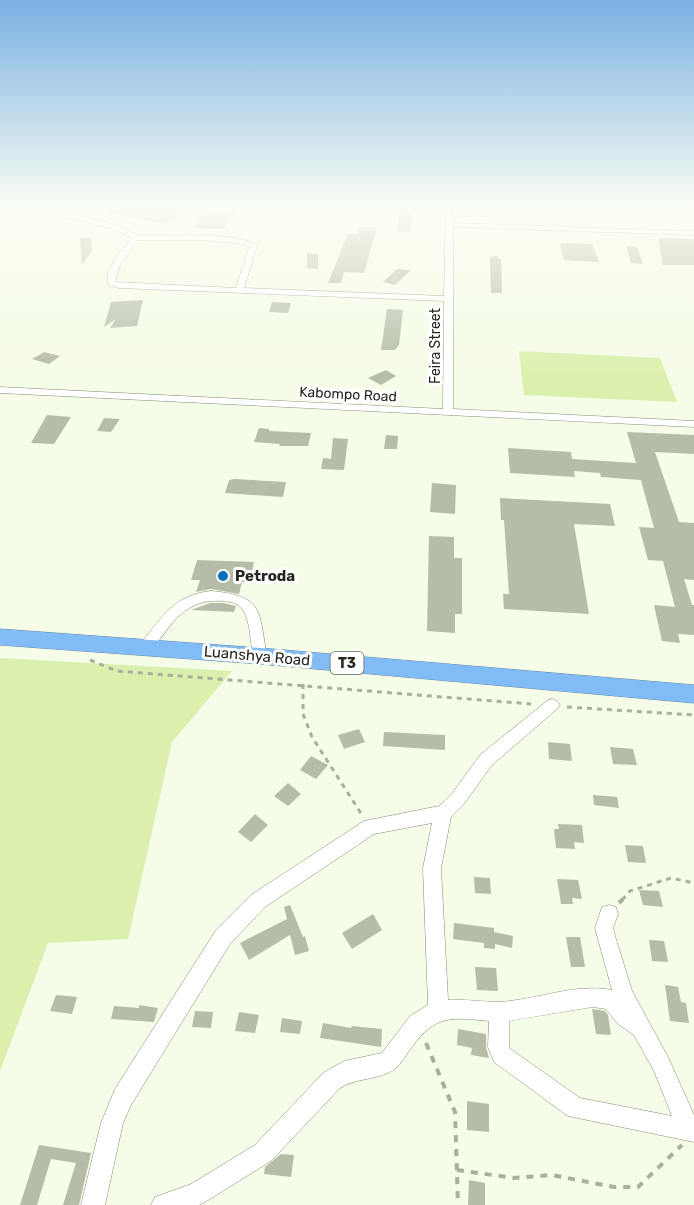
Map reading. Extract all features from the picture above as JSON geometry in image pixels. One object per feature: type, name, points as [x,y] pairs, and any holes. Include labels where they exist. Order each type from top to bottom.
[{"type":"highway","name":"Luanshya Road","points":[[0,636],[694,694]]},
{"type":"street","points":[[117,263],[110,277],[111,283],[134,288],[448,299]]},
{"type":"street","points":[[239,291],[249,263]]},
{"type":"street","name":"Feira Street","points":[[448,412],[449,263]]},
{"type":"street","name":"Kabompo Road","points":[[0,390],[694,424]]},
{"type":"street","points":[[147,647],[184,602],[197,596],[220,596],[241,599],[250,609],[260,656]]},
{"type":"street","points":[[93,1205],[112,1123],[123,1097],[223,937],[258,901],[370,827],[443,813],[458,800],[486,760],[552,705]]},
{"type":"street","points":[[438,1010],[432,868],[443,813]]},
{"type":"street","points":[[609,914],[604,928],[605,936],[623,995],[661,1064],[691,1130]]},
{"type":"street","points":[[163,1205],[197,1194],[263,1153],[331,1081],[344,1072],[382,1064],[389,1060],[417,1023],[438,1010],[499,1012],[592,997],[611,1000],[625,1017],[639,1027]]},
{"type":"street","points":[[499,1012],[498,1047],[501,1056],[576,1108],[691,1130]]},
{"type":"path","points":[[82,656],[117,671],[694,715]]},
{"type":"path","points":[[303,684],[303,714],[312,737],[370,827]]},
{"type":"path","points":[[609,914],[630,891],[671,879],[694,883]]},
{"type":"path","points":[[417,1023],[455,1113],[458,1205]]},
{"type":"path","points":[[457,1170],[514,1178],[552,1175],[614,1187],[638,1188],[685,1143],[691,1130]]},
{"type":"green space","points":[[519,351],[660,358],[677,402],[524,395]]},
{"type":"green space","points":[[0,658],[232,671],[172,742],[128,939],[48,943],[0,1071]]},
{"type":"building","points":[[307,263],[318,263],[318,269],[307,268]]},
{"type":"building","points":[[336,263],[367,263],[364,273],[344,272],[341,283],[328,283]]},
{"type":"building","points":[[490,263],[501,263],[502,293],[491,293]]},
{"type":"building","points":[[663,263],[694,263],[694,265]]},
{"type":"building","points":[[397,269],[411,270],[395,285],[383,282]]},
{"type":"building","points":[[143,300],[137,326],[110,328],[116,319],[104,327],[111,302]]},
{"type":"building","points":[[272,302],[291,303],[288,313],[269,312]]},
{"type":"building","points":[[387,309],[403,310],[399,345],[395,350],[381,350]]},
{"type":"building","points":[[44,352],[60,356],[49,364],[32,359]]},
{"type":"building","points":[[386,370],[396,376],[381,385],[368,378]]},
{"type":"building","points":[[47,415],[71,417],[54,444],[31,443]]},
{"type":"building","points":[[104,418],[120,419],[111,432],[97,431]]},
{"type":"building","points":[[259,428],[269,429],[269,431],[311,433],[308,446],[279,446],[280,444],[254,442]]},
{"type":"building","points":[[627,432],[694,435],[694,454],[655,452],[679,522],[694,523],[694,580],[684,579],[692,605],[694,605],[694,635],[678,634],[680,643],[662,641],[654,605],[675,607],[663,561],[648,560],[639,527],[654,528],[641,480],[601,477],[600,473],[574,471],[575,477],[510,473],[508,448],[571,452],[572,459],[636,463]]},
{"type":"building","points":[[386,435],[398,436],[397,449],[384,449]]},
{"type":"building","points":[[333,438],[348,439],[344,470],[321,469],[323,458],[331,459]]},
{"type":"building","points":[[229,480],[286,482],[283,497],[225,493]]},
{"type":"building","points":[[432,483],[456,485],[455,514],[430,512]]},
{"type":"building","points":[[500,498],[610,504],[615,526],[574,524],[589,614],[504,609],[503,594],[509,594],[504,520],[501,520]]},
{"type":"building","points":[[429,536],[454,537],[454,558],[462,558],[462,614],[455,614],[455,633],[427,631]]},
{"type":"building","points":[[197,560],[254,562],[249,583],[242,582],[239,594],[211,589],[196,592],[200,580],[191,580]]},
{"type":"building","points":[[210,603],[236,606],[234,612],[191,610]]},
{"type":"building","points":[[359,729],[365,742],[344,749],[338,735]]},
{"type":"building","points":[[384,732],[445,735],[445,750],[383,746]]},
{"type":"building","points":[[548,742],[570,744],[572,761],[549,759]]},
{"type":"building","points":[[610,747],[633,749],[637,765],[613,764]]},
{"type":"building","points":[[311,756],[328,765],[316,779],[300,770]]},
{"type":"building","points":[[288,783],[301,794],[288,806],[274,796]]},
{"type":"building","points":[[593,795],[617,797],[619,808],[594,805]]},
{"type":"building","points":[[255,814],[268,825],[251,842],[238,832]]},
{"type":"building","points":[[558,824],[582,825],[584,843],[574,842],[575,849],[556,848],[554,829],[559,829]]},
{"type":"building","points":[[625,845],[643,846],[646,863],[628,862]]},
{"type":"building","points":[[474,877],[490,878],[491,894],[475,893]]},
{"type":"building","points":[[557,879],[578,880],[582,899],[572,898],[573,904],[561,904]]},
{"type":"building","points":[[639,890],[659,891],[663,907],[643,905]]},
{"type":"building","points":[[290,905],[303,937],[305,936],[309,951],[295,955],[290,935],[249,960],[240,943],[287,919],[284,907]]},
{"type":"building","points":[[373,914],[382,930],[352,949],[342,933]]},
{"type":"building","points":[[454,923],[494,928],[494,932],[513,936],[512,948],[495,944],[495,949],[484,948],[484,943],[453,939]]},
{"type":"building","points":[[566,937],[580,937],[585,967],[571,967]]},
{"type":"building","points":[[649,940],[664,941],[668,962],[652,961]]},
{"type":"building","points":[[475,967],[496,968],[498,991],[477,990]]},
{"type":"building","points":[[665,985],[678,987],[681,1002],[686,1003],[689,1023],[670,1021]]},
{"type":"building","points":[[56,995],[77,997],[72,1014],[50,1011]]},
{"type":"building","points":[[139,1005],[158,1008],[154,1022],[111,1019],[114,1006],[139,1008]]},
{"type":"building","points":[[592,1009],[605,1011],[608,1015],[611,1035],[596,1034]]},
{"type":"building","points":[[195,1011],[213,1012],[211,1028],[192,1027]]},
{"type":"building","points":[[239,1012],[259,1015],[255,1033],[235,1031]]},
{"type":"building","points":[[282,1018],[302,1021],[300,1034],[280,1032]]},
{"type":"building","points":[[323,1023],[351,1028],[352,1026],[382,1029],[381,1047],[320,1038]]},
{"type":"building","points":[[458,1029],[486,1034],[489,1058],[471,1055],[472,1048],[457,1045]]},
{"type":"building","points":[[467,1101],[489,1104],[489,1132],[467,1130]]},
{"type":"building","points":[[39,1145],[91,1153],[79,1205],[63,1205],[76,1163],[51,1159],[37,1205],[20,1205]]},
{"type":"building","points":[[281,1154],[294,1155],[291,1177],[264,1174],[265,1167]]},
{"type":"building","points":[[469,1180],[485,1183],[485,1205],[468,1205]]},
{"type":"place","name":"Petroda","points":[[223,576]]}]
